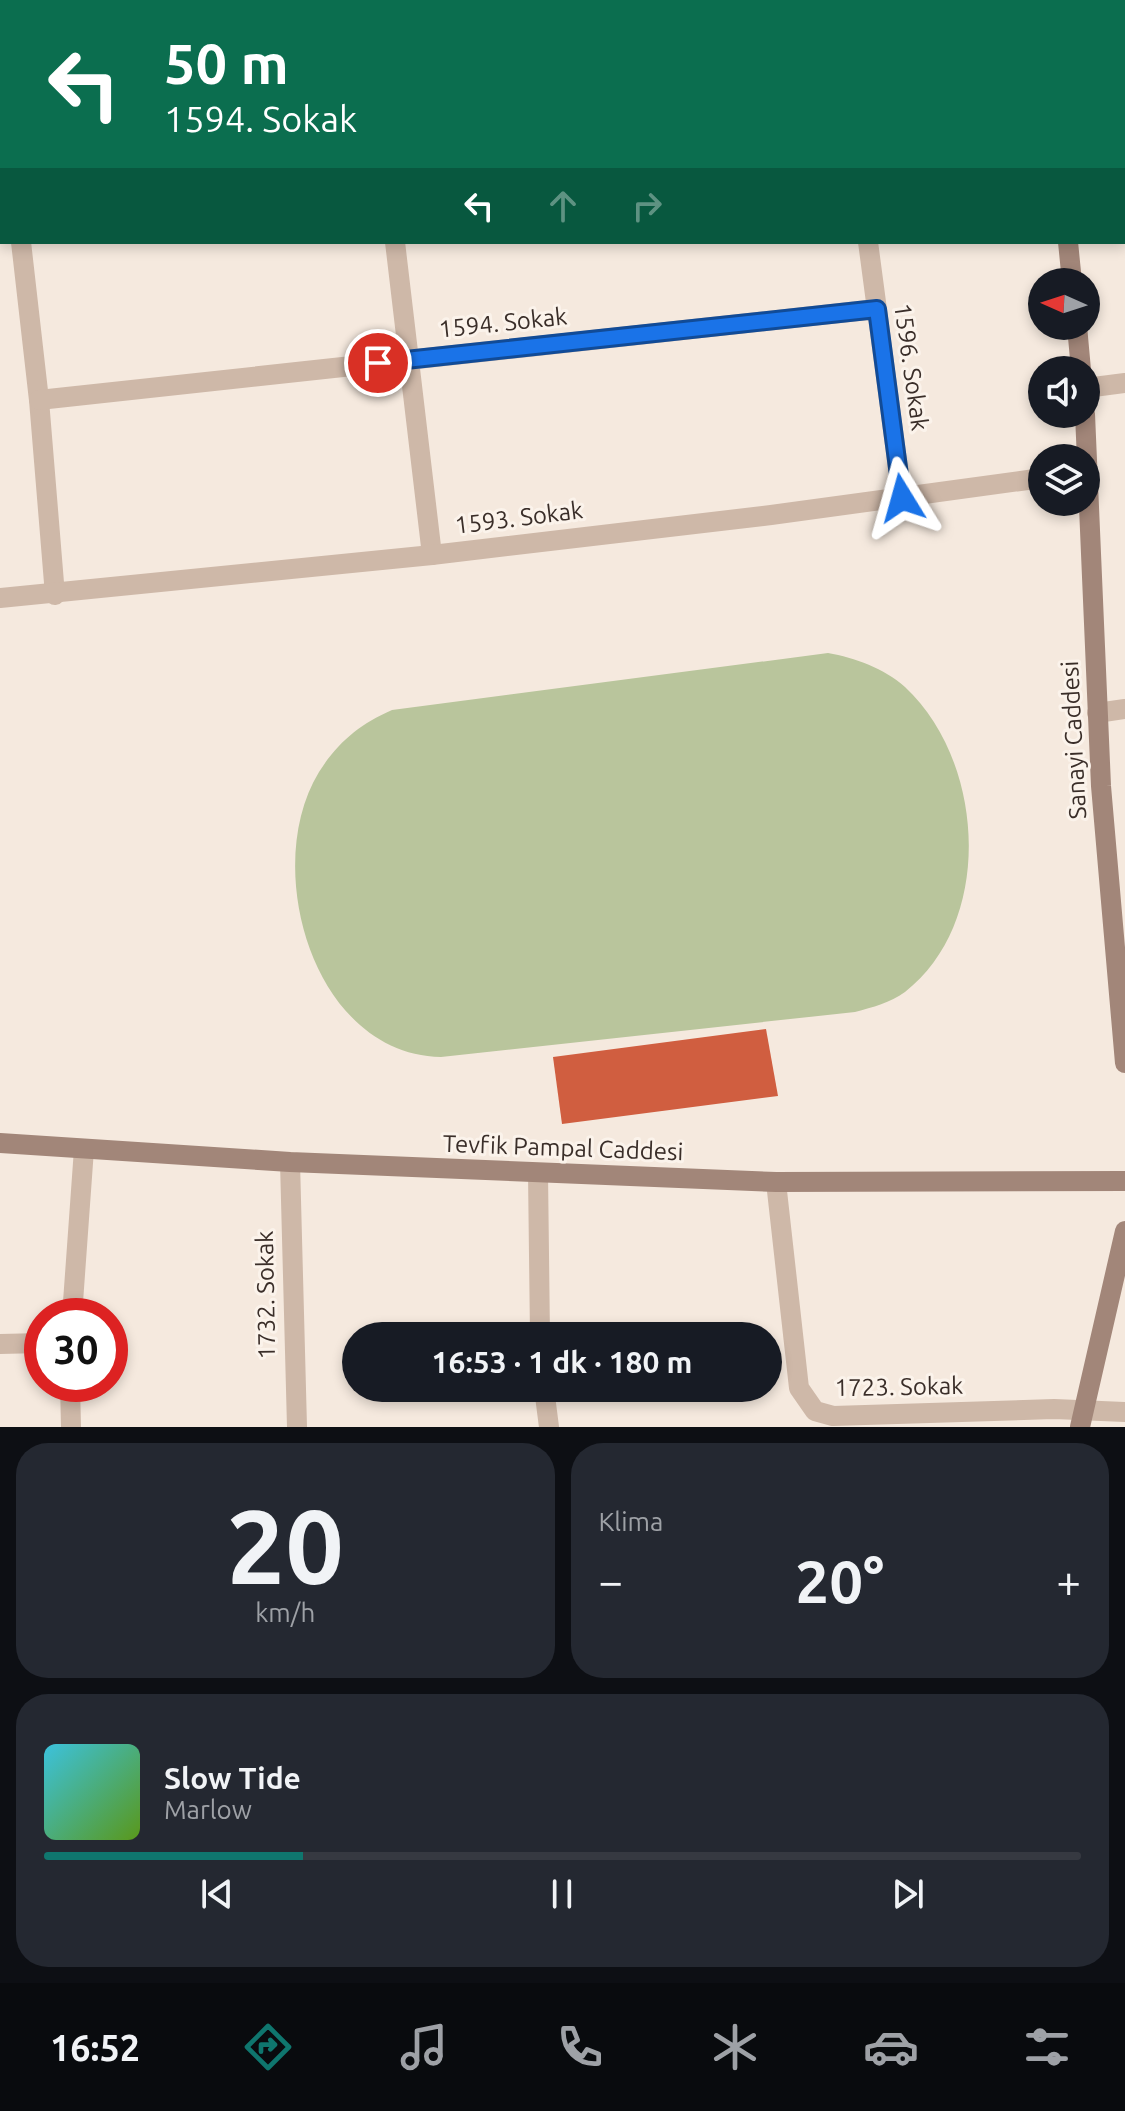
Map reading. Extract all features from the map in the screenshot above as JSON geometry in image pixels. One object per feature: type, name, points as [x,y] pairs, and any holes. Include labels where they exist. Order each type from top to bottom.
[{"type":"street","points":[[21,244],[39,400],[55,595]]},
{"type":"street","points":[[395,244],[432,555]]},
{"type":"street","name":"1596. Sokak","points":[[868,244],[902,498]]},
{"type":"street","points":[[1068,244],[1071,268]]},
{"type":"street","name":"1594. Sokak","points":[[39,400],[877,309]]},
{"type":"street","points":[[1100,386],[1125,383]]},
{"type":"street","name":"1593. Sokak","points":[[0,598],[55,595],[432,555],[1028,480]]},
{"type":"street","name":"Sanayi Caddesi","points":[[1089,516],[1097,713],[1125,1063]]},
{"type":"street","points":[[1097,713],[1125,709]]},
{"type":"street","name":"Tevfik Pampal Caddesi","points":[[0,1143],[290,1162],[776,1182],[1125,1181]]},
{"type":"street","points":[[73,1298],[84,1149]]},
{"type":"street","name":"1732. Sokak","points":[[290,1162],[297,1427]]},
{"type":"street","points":[[538,1173],[540,1322]]},
{"type":"street","name":"1723. Sokak","points":[[776,1182],[799,1388],[815,1411],[833,1416],[1082,1418],[1125,1412]]},
{"type":"street","points":[[1082,1418],[1125,1231]]},
{"type":"street","points":[[0,1344],[24,1343]]},
{"type":"street","points":[[70,1402],[71,1427]]},
{"type":"street","points":[[546,1402],[549,1427]]},
{"type":"green space","points":[[828,653],[869,665],[905,687],[932,718],[951,756],[964,798],[969,841],[966,884],[954,925],[934,962],[905,992],[887,1002],[855,1012],[441,1057],[397,1048],[360,1025],[331,991],[310,950],[298,904],[295,857],[302,812],[319,772],[342,743],[370,721],[392,710]]},
{"type":"building","points":[[766,1029],[778,1096],[562,1124],[553,1057]]},
{"type":"route","points":[[378,363],[877,309],[902,498]]}]
